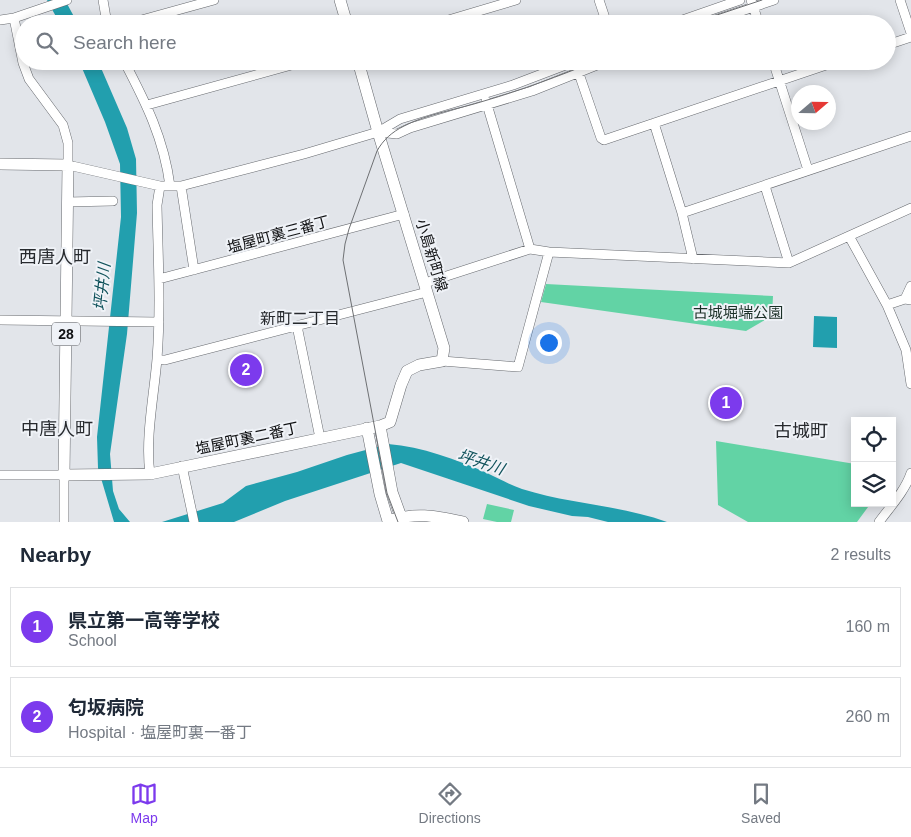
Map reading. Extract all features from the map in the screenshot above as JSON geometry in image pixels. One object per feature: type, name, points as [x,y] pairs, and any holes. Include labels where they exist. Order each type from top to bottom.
[{"type":"main road","points":[[340,0],[344,15]]},
{"type":"main road","name":"小島新町線","points":[[361,70],[444,348],[442,361]]},
{"type":"main road","points":[[0,164],[68,164]]},
{"type":"main road","name":"28","points":[[64,475],[68,164]]},
{"type":"main road","points":[[402,519],[392,492],[380,426],[390,422],[407,371],[419,366],[442,361]]},
{"type":"main road","name":"塩屋町裏二番丁","points":[[64,475],[150,474],[380,426]]},
{"type":"main road","points":[[367,428],[386,522],[402,519],[414,514],[463,522]]},
{"type":"street","points":[[24,15],[68,0]]},
{"type":"street","points":[[103,0],[106,15]]},
{"type":"street","points":[[160,15],[214,0]]},
{"type":"street","points":[[465,15],[516,0]]},
{"type":"street","points":[[599,0],[603,15]]},
{"type":"street","points":[[697,15],[740,0]]},
{"type":"street","points":[[724,15],[752,3],[774,0]]},
{"type":"street","points":[[900,0],[911,32]]},
{"type":"street","points":[[752,3],[756,15]]},
{"type":"street","points":[[0,20],[14,18],[15,23]]},
{"type":"street","points":[[896,42],[911,37]]},
{"type":"street","points":[[26,70],[29,79],[64,125],[68,143],[68,164],[160,186],[181,186],[304,154],[378,132],[400,119],[484,94],[554,70]]},
{"type":"street","points":[[129,70],[147,105],[162,146],[167,163],[170,186]]},
{"type":"street","points":[[147,105],[273,70]]},
{"type":"street","points":[[578,70],[601,138],[604,140],[811,70]]},
{"type":"street","points":[[378,132],[398,134],[410,128],[532,91],[586,70]]},
{"type":"street","points":[[776,70],[808,170]]},
{"type":"street","points":[[484,94],[530,249]]},
{"type":"street","points":[[654,123],[682,213],[693,259]]},
{"type":"street","points":[[682,213],[911,136]]},
{"type":"street","points":[[150,474],[151,421],[159,322],[157,205],[160,186]]},
{"type":"street","points":[[181,186],[194,270]]},
{"type":"street","points":[[765,186],[789,263]]},
{"type":"street","points":[[67,202],[113,202]]},
{"type":"street","points":[[157,359],[166,360],[297,326],[426,288],[530,249],[549,252],[789,263],[911,208]]},
{"type":"street","name":"塩屋町裏三番丁","points":[[158,278],[404,214]]},
{"type":"street","points":[[849,236],[886,305],[906,350],[911,384]]},
{"type":"street","points":[[442,361],[518,367],[549,252]]},
{"type":"street","points":[[886,305],[908,300],[911,286]]},
{"type":"street","points":[[0,320],[159,322]]},
{"type":"street","points":[[297,326],[320,438]]},
{"type":"street","points":[[182,466],[194,522]]},
{"type":"street","points":[[879,522],[901,492],[911,473]]},
{"type":"street","points":[[0,475],[64,475],[64,522]]},
{"type":"green space","name":"古城堀端公園","points":[[546,284],[773,296],[772,316],[746,331],[541,302]]},
{"type":"green space","points":[[716,441],[851,463],[851,507],[868,507],[857,522],[748,522],[718,505]]},
{"type":"green space","points":[[487,504],[514,510],[511,522],[483,519]]},
{"type":"water","points":[[47,0],[65,0],[73,15],[55,15]]},
{"type":"water","points":[[83,70],[102,70],[127,128],[136,159],[137,213],[127,334],[110,454],[113,491],[119,509],[130,522],[114,522],[98,468],[97,437],[121,217],[120,164]]},
{"type":"water","points":[[814,316],[837,317],[837,348],[813,347]]},
{"type":"water","points":[[388,444],[439,454],[518,487],[540,494],[631,512],[667,522],[608,522],[588,517],[572,516],[529,506],[401,463],[285,501],[234,522],[162,522],[223,503],[246,486]]},
{"type":"tram line","points":[[717,15],[762,0]]},
{"type":"tram line","points":[[398,522],[387,493],[343,260],[349,229],[377,151],[382,143],[392,134],[413,122],[512,92],[572,70]]},
{"type":"place","name":"匂坂病院","points":[[246,370]]},
{"type":"place","name":"県立第一高等学校","points":[[726,403]]},
{"type":"district","name":"西唐人町","points":[[55,257]]},
{"type":"district","name":"新町二丁目","points":[[300,318]]},
{"type":"district","name":"中唐人町","points":[[57,429]]},
{"type":"district","name":"古城町","points":[[801,431]]},
{"type":"water label","name":"坪井川","points":[[102,287]]},
{"type":"water label","name":"坪井川","points":[[481,462]]}]
